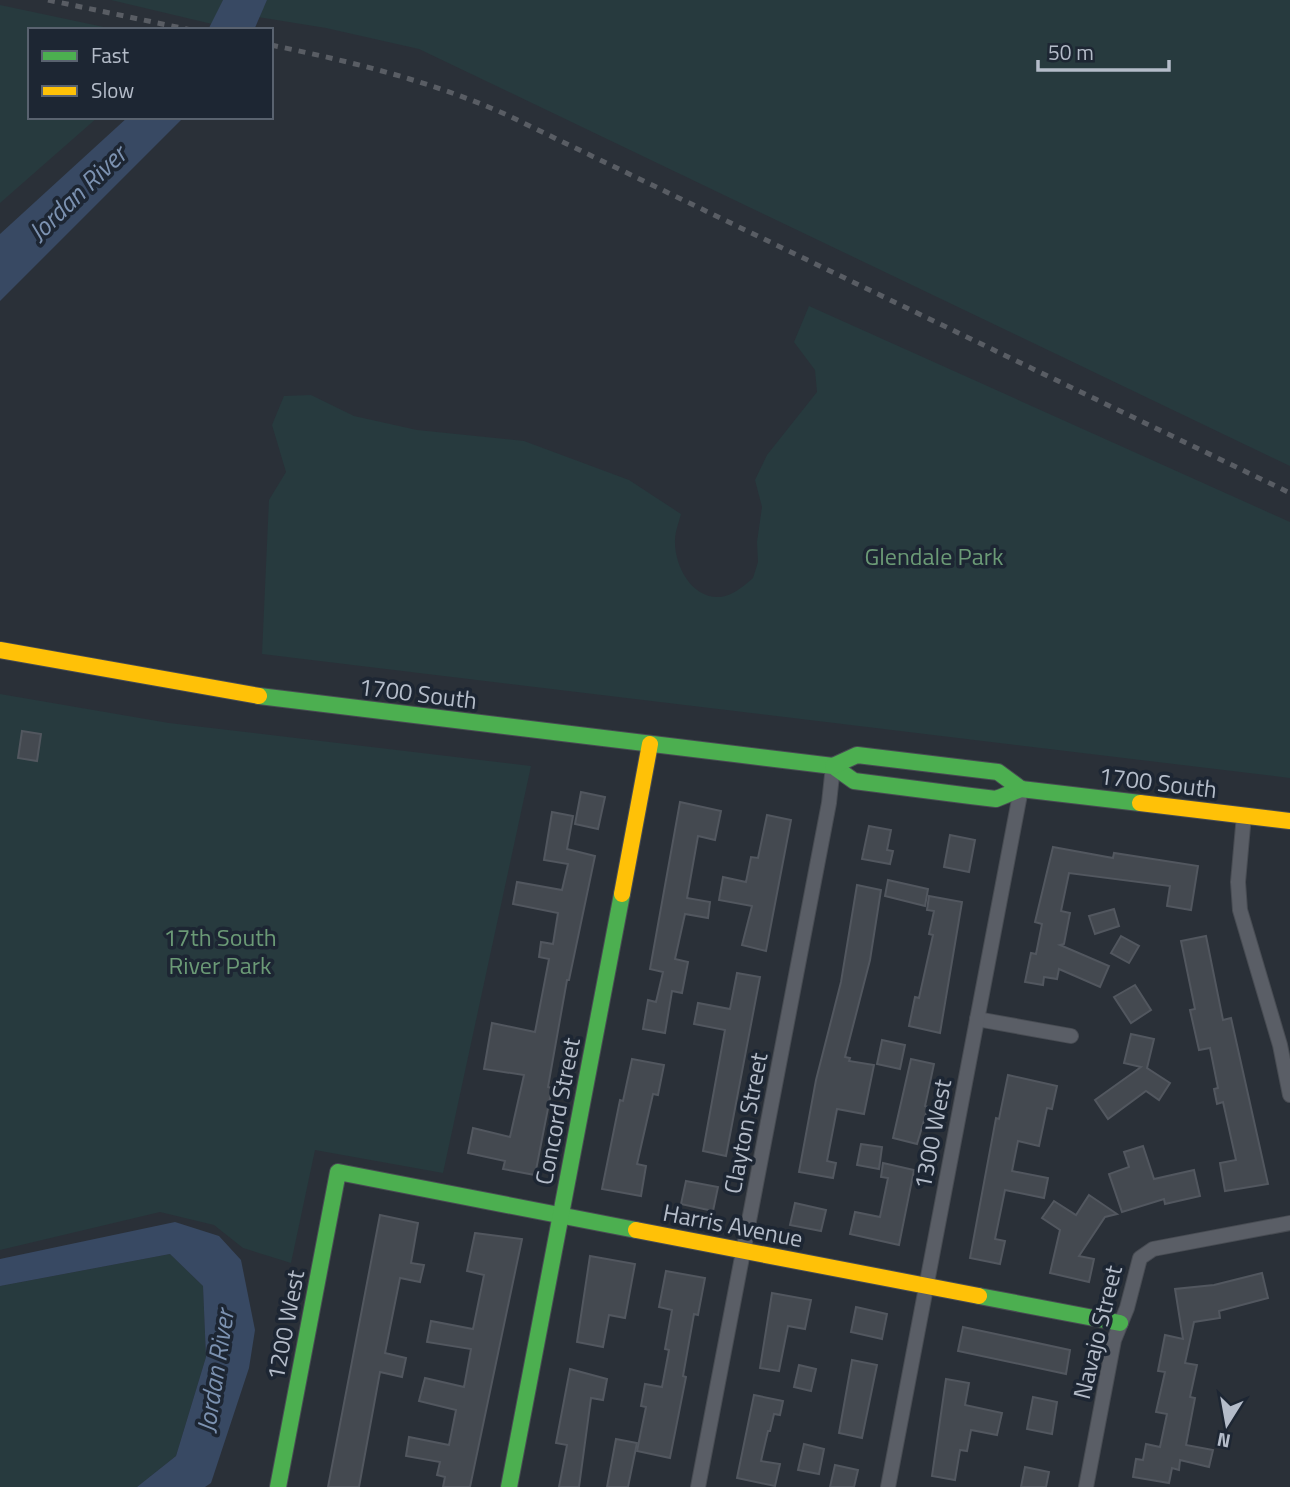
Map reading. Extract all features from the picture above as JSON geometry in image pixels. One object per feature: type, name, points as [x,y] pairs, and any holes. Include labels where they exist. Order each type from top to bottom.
[{"type":"street","name":"1700 South","points":[[0,650],[236,693],[833,766],[853,781],[996,799],[1021,789],[1290,821]]},
{"type":"street","name":"Concord Street","points":[[509,1487],[650,744]]},
{"type":"street","name":"1700 South","points":[[833,766],[857,755],[975,769],[998,772],[1021,789]]},
{"type":"street","name":"Clayton Street","points":[[698,1487],[829,803],[833,766]]},
{"type":"street","name":"1300 West","points":[[888,1487],[1021,789]]},
{"type":"street","points":[[1244,816],[1238,883],[1240,910],[1280,1045],[1290,1095]]},
{"type":"street","points":[[977,1019],[1071,1036]]},
{"type":"street","name":"Harris Avenue","points":[[338,1172],[1120,1324]]},
{"type":"street","name":"1200 West","points":[[278,1487],[338,1172]]},
{"type":"street","name":"Navajo Street","points":[[1086,1487],[1114,1340],[1127,1308],[1136,1266],[1145,1253],[1290,1223]]},
{"type":"green space","points":[[111,0],[223,0],[212,24]]},
{"type":"green space","points":[[267,0],[1290,0],[1290,466],[419,49],[326,28],[258,17]]},
{"type":"green space","points":[[0,5],[109,28],[28,28],[28,119],[96,119],[0,203]]},
{"type":"green space","name":"Glendale Park","points":[[809,306],[1290,522],[1290,778],[262,654],[269,500],[286,472],[272,425],[284,396],[311,395],[354,416],[417,430],[524,441],[629,480],[681,514],[676,530],[675,550],[681,570],[701,593],[720,597],[733,593],[753,578],[758,562],[757,542],[762,507],[755,480],[767,455],[817,392],[815,370],[794,342]]},
{"type":"green space","name":"17th South River Park","points":[[0,694],[169,723],[531,766],[443,1173],[315,1150],[291,1263],[243,1248],[214,1225],[160,1212],[0,1250]]},
{"type":"green space","points":[[170,1254],[203,1286],[206,1357],[176,1456],[137,1487],[0,1487],[0,1286]]},
{"type":"water","points":[[223,0],[267,0],[255,28],[209,28]]},
{"type":"water","name":"Jordan River","points":[[126,119],[182,119],[0,301],[0,234]]},
{"type":"water","name":"Jordan River","points":[[175,1222],[219,1236],[241,1260],[255,1330],[249,1368],[211,1483],[205,1487],[137,1487],[176,1456],[206,1357],[203,1286],[170,1254],[0,1286],[0,1259]]},
{"type":"building","points":[[22,731],[41,734],[37,761],[18,758]]},
{"type":"building","points":[[581,792],[605,797],[598,829],[575,824]]},
{"type":"building","points":[[680,802],[721,811],[715,840],[698,836],[687,898],[710,902],[708,918],[685,914],[675,959],[688,962],[682,993],[672,991],[665,1033],[643,1029],[648,1000],[656,1002],[663,972],[650,969]]},
{"type":"building","points":[[552,812],[573,816],[567,849],[595,856],[567,980],[548,1087],[552,1088],[535,1175],[503,1169],[505,1161],[468,1153],[473,1128],[510,1137],[524,1075],[484,1069],[492,1023],[535,1032],[549,959],[539,957],[541,942],[553,944],[558,913],[513,904],[517,882],[562,890],[568,864],[544,860]]},
{"type":"building","points":[[767,815],[791,820],[766,951],[742,945],[752,906],[719,900],[723,877],[746,882],[751,857],[758,858]]},
{"type":"building","points":[[869,826],[891,830],[887,850],[893,851],[890,864],[862,859]]},
{"type":"building","points":[[950,835],[975,840],[969,872],[944,867]]},
{"type":"building","points":[[1053,847],[1113,858],[1114,853],[1198,866],[1191,910],[1167,906],[1170,886],[1069,873],[1061,911],[1070,913],[1064,944],[1060,945],[1109,966],[1100,987],[1059,969],[1057,979],[1044,977],[1043,985],[1025,982],[1031,953],[1036,954],[1042,924],[1035,922]]},
{"type":"building","points":[[888,880],[928,889],[925,906],[885,896]]},
{"type":"building","points":[[857,885],[881,890],[870,960],[845,1057],[850,1058],[849,1061],[874,1065],[864,1114],[837,1109],[827,1161],[836,1163],[833,1178],[799,1172],[816,1080],[841,982]]},
{"type":"building","points":[[929,896],[962,902],[940,1033],[909,1026],[915,997],[919,998],[933,935],[929,934],[934,911],[927,910]]},
{"type":"building","points":[[1114,909],[1119,926],[1095,934],[1089,916]]},
{"type":"building","points":[[1121,936],[1139,946],[1129,963],[1111,953]]},
{"type":"building","points":[[1206,936],[1223,1020],[1231,1018],[1268,1184],[1225,1191],[1220,1163],[1236,1160],[1223,1102],[1217,1104],[1214,1089],[1218,1088],[1210,1048],[1199,1050],[1190,1010],[1195,1009],[1181,941]]},
{"type":"building","points":[[737,973],[760,977],[726,1156],[703,1151],[725,1030],[694,1024],[698,1003],[730,1009]]},
{"type":"building","points":[[1135,985],[1151,1010],[1131,1023],[1114,997]]},
{"type":"building","points":[[1131,1034],[1154,1039],[1147,1068],[1170,1083],[1159,1100],[1146,1091],[1108,1119],[1095,1100],[1141,1067],[1124,1063]]},
{"type":"building","points":[[882,1040],[905,1045],[900,1069],[877,1064]]},
{"type":"building","points":[[632,1059],[664,1065],[658,1095],[653,1094],[637,1164],[646,1166],[641,1196],[602,1189],[620,1100],[623,1101]]},
{"type":"building","points":[[911,1059],[934,1064],[925,1106],[928,1107],[917,1144],[893,1138]]},
{"type":"building","points":[[1008,1075],[1057,1086],[1052,1109],[1047,1108],[1039,1146],[1018,1141],[1012,1171],[1048,1178],[1044,1198],[1005,1190],[995,1239],[1005,1241],[1000,1264],[970,1258],[996,1118],[999,1119]]},
{"type":"building","points":[[861,1144],[882,1147],[879,1169],[857,1165]]},
{"type":"building","points":[[1143,1146],[1154,1179],[1194,1170],[1200,1196],[1165,1204],[1164,1199],[1122,1212],[1109,1174],[1129,1167],[1124,1152]]},
{"type":"building","points":[[883,1163],[914,1170],[899,1245],[850,1234],[855,1212],[880,1217],[888,1178],[881,1177]]},
{"type":"building","points":[[686,1181],[718,1187],[713,1211],[681,1204]]},
{"type":"building","points":[[1089,1195],[1117,1214],[1105,1217],[1079,1256],[1094,1259],[1089,1282],[1050,1273],[1060,1230],[1042,1218],[1054,1201],[1076,1215]]},
{"type":"building","points":[[795,1203],[826,1210],[821,1231],[790,1225]]},
{"type":"building","points":[[380,1215],[418,1223],[411,1263],[424,1265],[420,1282],[400,1278],[385,1353],[406,1358],[402,1377],[380,1372],[359,1487],[328,1487]]},
{"type":"building","points":[[475,1233],[522,1239],[470,1487],[443,1487],[445,1477],[437,1475],[440,1462],[406,1456],[409,1437],[449,1445],[456,1410],[419,1401],[425,1378],[464,1387],[471,1349],[427,1342],[431,1321],[473,1329],[484,1275],[467,1271]]},
{"type":"building","points":[[590,1256],[635,1264],[625,1318],[609,1315],[603,1347],[577,1342]]},
{"type":"building","points":[[666,1271],[705,1278],[698,1315],[694,1314],[683,1376],[686,1377],[670,1458],[637,1451],[646,1407],[641,1406],[645,1384],[662,1387],[669,1350],[665,1349],[672,1310],[659,1307]]},
{"type":"building","points":[[1262,1273],[1268,1298],[1219,1311],[1220,1318],[1194,1322],[1185,1363],[1197,1365],[1190,1397],[1195,1398],[1186,1445],[1213,1450],[1209,1467],[1180,1460],[1179,1470],[1172,1468],[1169,1483],[1133,1477],[1136,1459],[1143,1460],[1146,1444],[1160,1447],[1167,1414],[1156,1412],[1165,1372],[1158,1371],[1165,1335],[1183,1339],[1175,1289],[1214,1285]]},
{"type":"building","points":[[772,1293],[811,1300],[805,1329],[788,1326],[779,1371],[760,1368]]},
{"type":"building","points":[[856,1307],[887,1314],[882,1339],[851,1332]]},
{"type":"building","points":[[963,1327],[1070,1350],[1066,1374],[958,1351]]},
{"type":"building","points":[[852,1360],[877,1365],[862,1438],[839,1433]]},
{"type":"building","points":[[799,1365],[816,1369],[811,1391],[794,1387]]},
{"type":"building","points":[[570,1369],[607,1379],[603,1400],[591,1398],[579,1487],[559,1487],[567,1445],[556,1443]]},
{"type":"building","points":[[946,1379],[969,1383],[965,1405],[1002,1413],[997,1435],[971,1430],[967,1451],[960,1450],[955,1480],[932,1476]]},
{"type":"building","points":[[754,1395],[783,1401],[780,1415],[774,1414],[761,1461],[780,1464],[775,1486],[737,1478]]},
{"type":"building","points":[[1033,1397],[1057,1402],[1052,1434],[1027,1429]]},
{"type":"building","points":[[616,1439],[637,1443],[628,1487],[607,1487]]},
{"type":"building","points":[[804,1444],[824,1449],[819,1474],[798,1470]]},
{"type":"building","points":[[835,1465],[858,1470],[854,1487],[830,1487]]},
{"type":"building","points":[[1025,1467],[1049,1472],[1046,1487],[1021,1487]]},
{"type":"railway","points":[[48,0],[181,28]]},
{"type":"railway","points":[[273,45],[391,74],[450,92],[507,115],[1290,493]]},
{"type":"traffic: fast","points":[[259,696],[833,766],[854,781],[971,796],[996,799],[1021,789],[1140,803]]},
{"type":"traffic: fast","points":[[833,766],[857,755],[998,772],[1021,789]]},
{"type":"traffic: fast","points":[[509,1487],[622,894]]},
{"type":"traffic: fast","points":[[278,1487],[338,1172],[636,1230]]},
{"type":"traffic: fast","points":[[979,1296],[1120,1323]]},
{"type":"traffic: slow","points":[[0,650],[259,696]]},
{"type":"traffic: slow","points":[[622,894],[650,744]]},
{"type":"traffic: slow","points":[[1140,803],[1290,821]]},
{"type":"traffic: slow","points":[[636,1230],[979,1296]]}]
